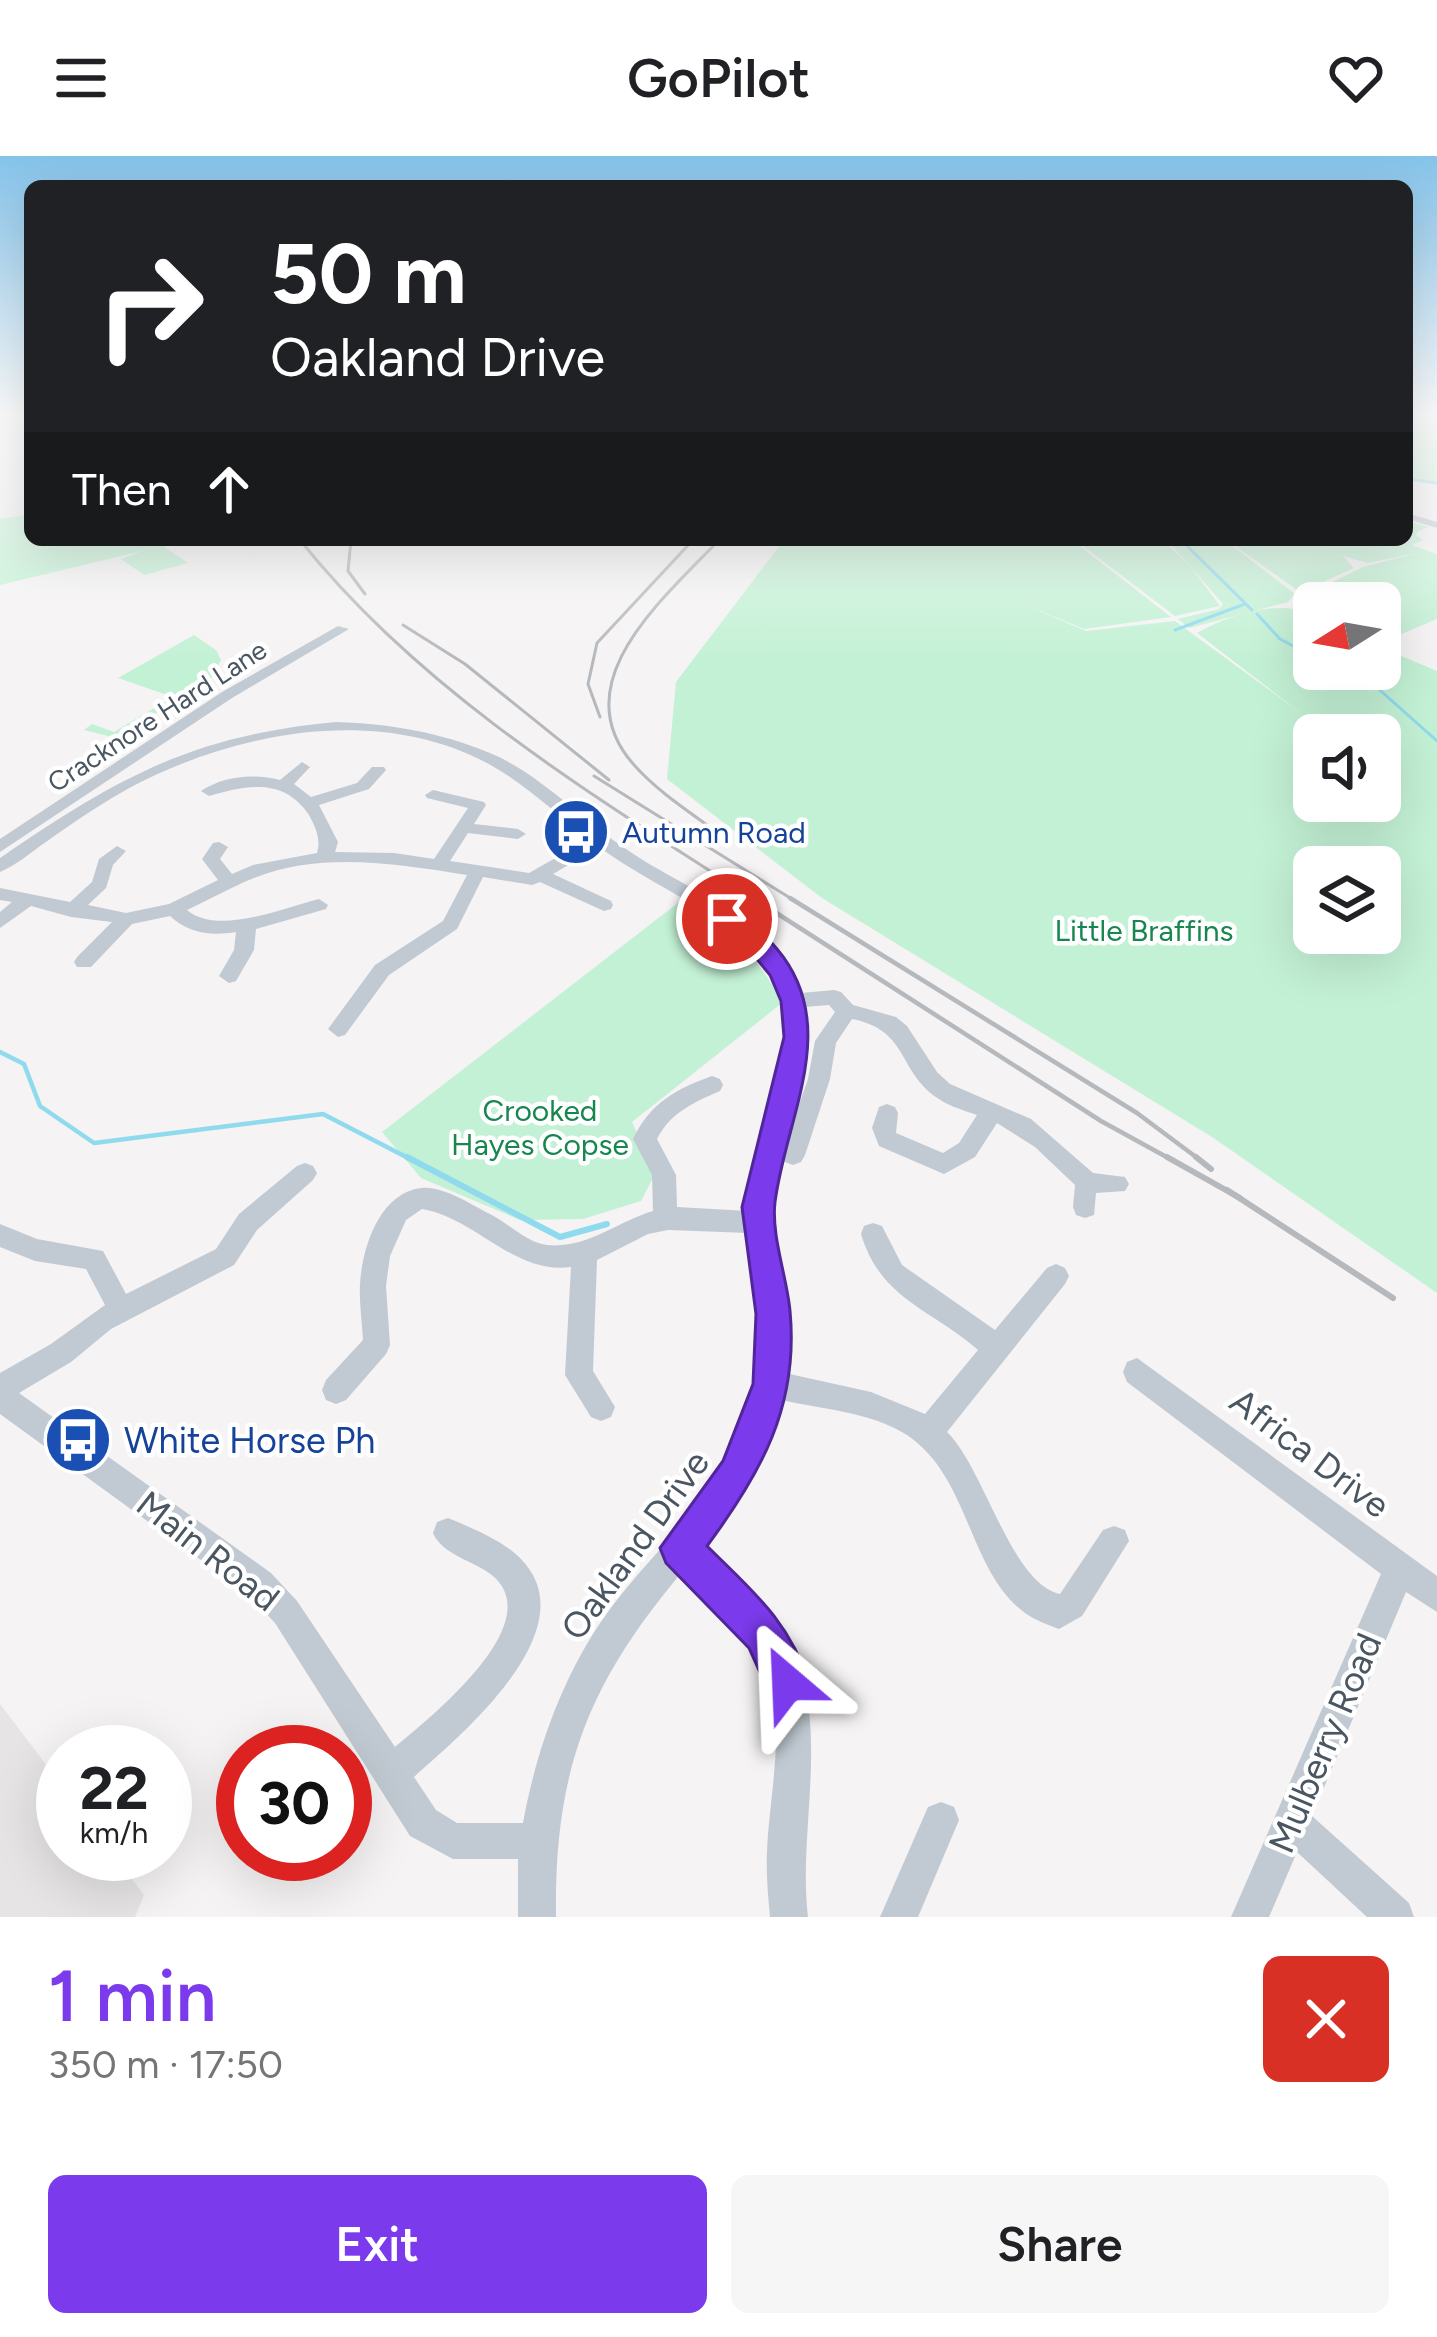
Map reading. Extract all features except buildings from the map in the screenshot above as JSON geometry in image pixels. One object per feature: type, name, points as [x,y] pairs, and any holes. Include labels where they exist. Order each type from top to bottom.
[{"type":"street","name":"Cracknore Hard Lane","points":[[0,848],[227,695],[343,629]]},
{"type":"street","points":[[0,866],[112,792],[172,763],[260,736],[344,727],[404,729],[474,749],[521,777],[599,840],[755,940],[782,971],[794,1001],[834,997],[847,1011],[888,1022],[914,1046],[940,1089],[1051,1144],[1087,1196],[1117,1184]]},
{"type":"street","points":[[284,785],[302,767]]},
{"type":"street","points":[[312,802],[363,786],[378,770]]},
{"type":"street","points":[[209,790],[247,779],[284,785],[312,802],[329,842],[325,857]]},
{"type":"street","points":[[433,795],[478,805],[440,864]]},
{"type":"street","points":[[465,828],[518,834]]},
{"type":"street","points":[[542,876],[599,840]]},
{"type":"street","points":[[219,847],[211,859],[229,881]]},
{"type":"street","points":[[71,911],[100,884],[105,863],[117,851]]},
{"type":"street","points":[[0,894],[126,919],[175,909],[253,871],[325,857],[542,876],[604,904]]},
{"type":"street","points":[[338,1028],[382,970],[450,925],[478,870]]},
{"type":"street","points":[[0,922],[27,900]]},
{"type":"street","points":[[175,909],[185,923],[195,927],[247,922],[319,904]]},
{"type":"street","points":[[84,962],[126,919]]},
{"type":"street","points":[[230,976],[244,950],[247,922]]},
{"type":"street","name":"Oakland Drive","points":[[538,1841],[562,1744],[588,1676],[620,1622],[737,1474],[771,1384],[773,1314],[757,1222],[765,1168],[798,1037],[794,1001]]},
{"type":"street","points":[[793,1154],[819,1079],[826,1041],[847,1011]]},
{"type":"street","points":[[665,1220],[664,1175],[645,1139],[650,1126],[673,1102],[712,1085]]},
{"type":"street","points":[[887,1113],[883,1128],[887,1139],[949,1164],[975,1140],[992,1111]]},
{"type":"street","points":[[0,1393],[121,1310],[225,1257],[248,1222],[305,1173]]},
{"type":"street","points":[[336,1390],[376,1345],[373,1298],[378,1244],[387,1228],[417,1199],[426,1198],[488,1226],[522,1250],[545,1257],[586,1252],[665,1220],[757,1222]]},
{"type":"street","points":[[873,1234],[884,1263],[899,1283],[951,1312],[997,1348]]},
{"type":"street","points":[[0,1235],[35,1250],[94,1259],[121,1310]]},
{"type":"street","points":[[586,1252],[579,1375],[601,1407]]},
{"type":"street","points":[[928,1433],[1055,1276]]},
{"type":"street","name":"Africa Drive","points":[[1137,1372],[1437,1597]]},
{"type":"street","points":[[771,1384],[895,1416],[928,1433],[961,1469],[1006,1567],[1049,1610],[1059,1613],[1071,1605],[1114,1541]]},
{"type":"street","name":"Main Road","points":[[0,1393],[260,1584],[286,1612],[406,1803],[435,1833],[453,1841],[538,1841]]},
{"type":"street","points":[[390,1775],[489,1683],[514,1646],[519,1625],[517,1578],[448,1533]]},
{"type":"street","points":[[680,1548],[764,1633],[784,1669],[791,1719],[785,1875],[789,1917]]},
{"type":"street","name":"Mulberry Road","points":[[1250,1917],[1400,1568]]},
{"type":"street","points":[[899,1917],[941,1820]]},
{"type":"street","points":[[1293,1823],[1395,1917]]},
{"type":"street","points":[[537,1917],[538,1841]]},
{"type":"shaded area","points":[[0,1704],[36,1751],[36,1881],[133,1881],[144,1895],[135,1917],[0,1917]]},
{"type":"green space","points":[[24,515],[24,546],[166,546],[188,563],[144,575],[121,559],[142,551],[0,585],[0,519]]},
{"type":"green space","points":[[1413,523],[1428,527],[1418,531],[1416,535],[1423,540],[1413,545]]},
{"type":"green space","points":[[1413,545],[1437,554],[1437,619],[1401,634],[1401,582],[1333,582],[1363,567],[1417,553],[1368,563],[1343,556],[1354,568],[1322,582],[1293,582],[1293,587],[1235,546]]},
{"type":"green space","name":"Little Braffins","points":[[779,546],[1080,546],[1171,617],[1084,629],[1023,604],[1086,631],[1175,621],[1302,714],[1197,633],[1255,611],[1293,609],[1293,690],[1401,690],[1401,656],[1437,671],[1437,1293],[1212,1137],[822,898],[667,779],[676,682]]},
{"type":"green space","points":[[1083,546],[1169,546],[1220,606],[1175,616]]},
{"type":"green space","points":[[1172,546],[1233,546],[1293,592],[1288,602],[1189,628],[1178,619],[1223,604]]},
{"type":"green space","points":[[194,635],[216,650],[221,660],[211,679],[116,738],[84,730],[92,724],[114,732],[173,697],[118,678]]},
{"type":"green space","name":"Crooked Hayes Copse","points":[[683,899],[740,944],[782,1003],[632,1122],[655,1174],[641,1201],[583,1219],[520,1220],[421,1178],[382,1132]]},
{"type":"waterway","points":[[1187,546],[1252,610]]},
{"type":"waterway","points":[[1175,630],[1245,604]]},
{"type":"waterway","points":[[1257,614],[1293,646]]},
{"type":"waterway","points":[[1380,690],[1437,741]]},
{"type":"waterway","points":[[0,1052],[24,1064],[40,1106],[94,1143],[323,1114],[412,1160]]},
{"type":"waterway","points":[[407,1157],[560,1237],[607,1224]]},
{"type":"railway","points":[[305,546],[348,595],[455,694],[573,781],[757,901]]},
{"type":"railway","points":[[350,546],[348,571],[365,594]]},
{"type":"railway","points":[[600,717],[588,684],[597,643],[687,546]]},
{"type":"railway","points":[[713,546],[648,615],[628,644],[614,674],[609,704],[615,735],[635,766],[730,842]]},
{"type":"railway","points":[[403,625],[465,664],[609,780]]},
{"type":"railway","points":[[594,776],[795,901]]},
{"type":"railway","points":[[753,898],[1101,1121],[1172,1160]]},
{"type":"railway","points":[[790,898],[1137,1113],[1196,1157]]},
{"type":"railway","points":[[1167,1157],[1235,1195]]},
{"type":"railway","points":[[1196,1157],[1200,1160]]},
{"type":"railway","points":[[1196,1157],[1211,1169]]},
{"type":"railway","points":[[1227,1190],[1235,1195]]},
{"type":"railway","points":[[1235,1195],[1240,1198]]},
{"type":"railway","points":[[1235,1195],[1393,1298]]},
{"type":"place","name":"Autumn Road","points":[[576,832]]},
{"type":"place","name":"White Horse Ph","points":[[78,1440]]},
{"type":"route","points":[[727,919],[755,940],[782,971],[798,1028],[758,1207],[773,1314],[774,1360],[763,1415],[737,1474],[680,1548],[764,1633],[788,1683]]}]
